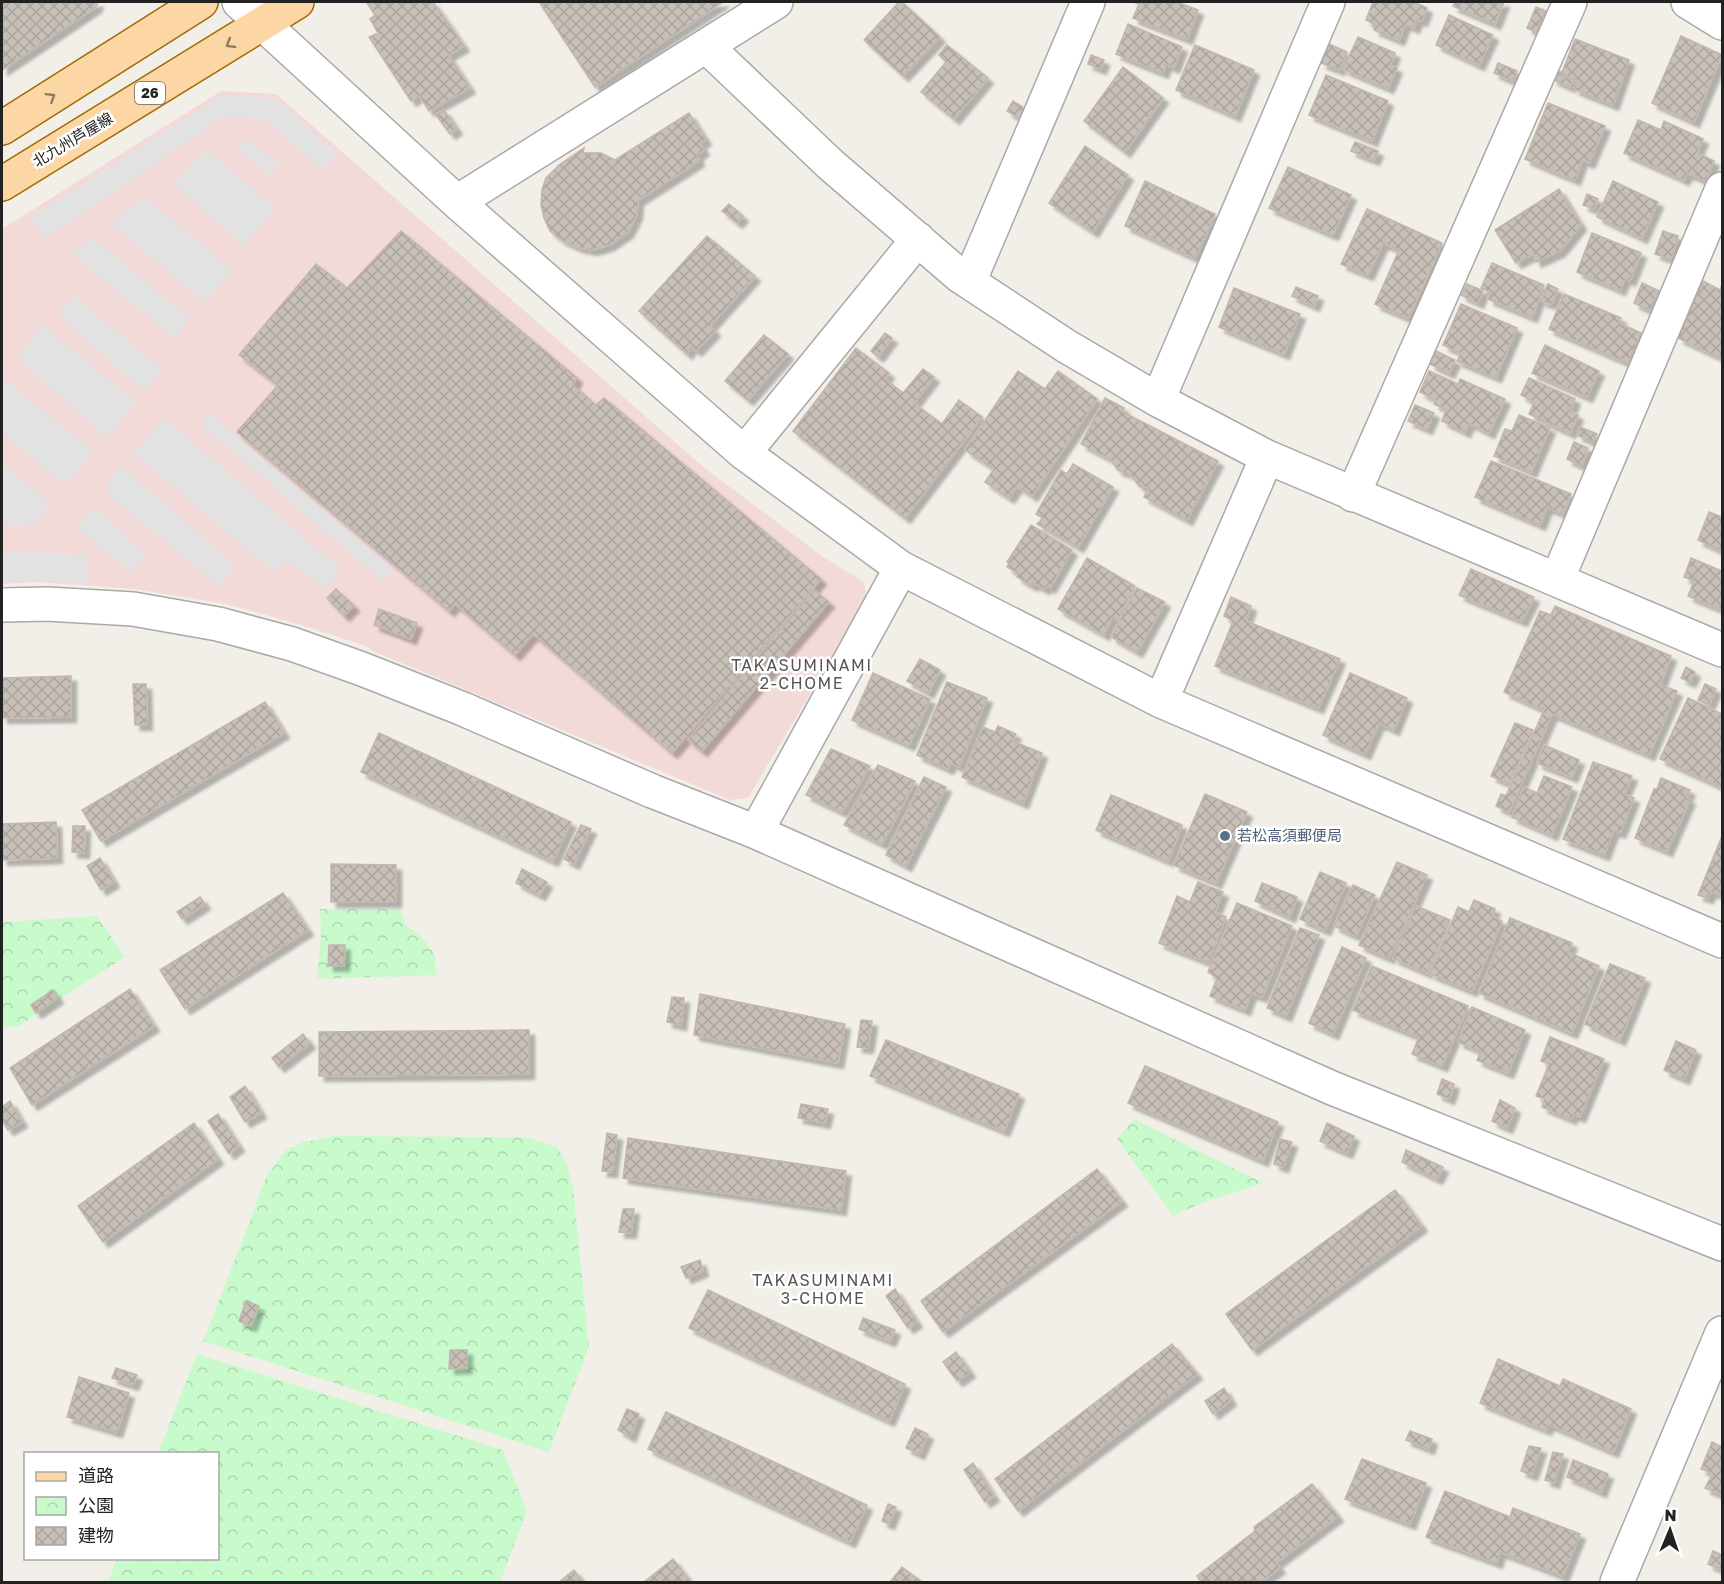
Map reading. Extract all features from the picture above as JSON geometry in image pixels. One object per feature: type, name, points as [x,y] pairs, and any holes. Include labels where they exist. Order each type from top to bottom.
[{"type":"main road","points":[[2,128],[201,2]]},
{"type":"main road","name":"北九州芦屋線","points":[[2,184],[297,2]]},
{"type":"street","points":[[239,2],[457,202],[744,453],[901,568],[1161,701],[1722,941]]},
{"type":"street","points":[[457,202],[776,2]]},
{"type":"street","points":[[969,282],[1088,2]]},
{"type":"street","points":[[1158,400],[1328,2]]},
{"type":"street","points":[[1353,495],[1570,2]]},
{"type":"street","points":[[1688,2],[1722,23]]},
{"type":"street","points":[[706,46],[830,165],[960,276],[1066,346],[1158,400],[1267,457],[1722,650]]},
{"type":"street","points":[[1557,580],[1722,189]]},
{"type":"street","points":[[744,453],[918,239]]},
{"type":"street","points":[[1161,701],[1267,457]]},
{"type":"street","points":[[756,832],[901,568]]},
{"type":"street","points":[[2,605],[47,604],[133,609],[218,624],[292,645],[362,669],[464,709],[652,791],[756,832],[1332,1088],[1722,1244]]},
{"type":"street","points":[[1617,1582],[1722,1333]]},
{"type":"shaded area","points":[[221,91],[276,94],[707,470],[822,556],[864,582],[867,599],[748,798],[730,800],[375,652],[366,646],[301,625],[226,604],[134,589],[39,582],[2,584],[2,229]]},
{"type":"shaded area","points":[[222,95],[275,98],[337,154],[322,170],[265,119],[224,116],[45,238],[29,219]]},
{"type":"shaded area","points":[[247,139],[280,164],[270,176],[236,148]]},
{"type":"shaded area","points":[[206,150],[275,207],[244,246],[174,184]]},
{"type":"shaded area","points":[[146,198],[232,270],[205,303],[112,224],[128,208]]},
{"type":"shaded area","points":[[91,236],[190,319],[175,338],[72,254]]},
{"type":"shaded area","points":[[74,296],[162,370],[143,391],[58,314]]},
{"type":"shaded area","points":[[42,325],[136,402],[107,437],[17,358]]},
{"type":"shaded area","points":[[2,378],[94,452],[64,485],[2,432]]},
{"type":"shaded area","points":[[208,413],[394,570],[382,581],[200,423]]},
{"type":"shaded area","points":[[164,418],[340,569],[327,588],[286,560],[274,572],[134,453]]},
{"type":"shaded area","points":[[2,463],[51,505],[35,523],[12,528],[2,519]]},
{"type":"shaded area","points":[[121,466],[235,565],[220,587],[104,491]]},
{"type":"shaded area","points":[[94,507],[146,555],[131,572],[77,528]]},
{"type":"shaded area","points":[[34,552],[88,556],[88,584],[38,580],[2,582],[2,554]]},
{"type":"green space","points":[[320,909],[400,909],[405,924],[423,939],[434,953],[437,975],[317,979],[321,937]]},
{"type":"green space","points":[[97,916],[125,957],[17,1027],[2,1027],[2,922]]},
{"type":"green space","points":[[1134,1119],[1263,1183],[1199,1204],[1173,1216],[1117,1139]]},
{"type":"green space","points":[[333,1136],[526,1137],[557,1147],[566,1162],[573,1187],[589,1347],[549,1452],[203,1341],[266,1177],[285,1150],[305,1142]]},
{"type":"green space","points":[[197,1354],[503,1450],[527,1511],[500,1582],[108,1582],[117,1560],[219,1560],[219,1452],[158,1452]]},
{"type":"building","points":[[2,2],[98,2],[96,7],[2,70]]},
{"type":"building","points":[[433,2],[464,46],[448,55],[470,88],[429,111],[419,95],[411,101],[369,37],[378,33],[370,19],[375,15],[367,3]]},
{"type":"building","points":[[539,2],[723,2],[595,87]]},
{"type":"building","points":[[899,2],[902,2],[940,37],[903,76],[864,40]]},
{"type":"building","points":[[1133,2],[1177,2],[1198,10],[1187,39],[1133,18],[1139,4]]},
{"type":"building","points":[[1373,2],[1414,2],[1427,8],[1422,21],[1417,20],[1414,28],[1405,24],[1399,40],[1374,30],[1374,24],[1366,20]]},
{"type":"building","points":[[1455,2],[1504,2],[1495,24],[1453,6]]},
{"type":"building","points":[[1536,7],[1546,11],[1536,32],[1527,28]]},
{"type":"building","points":[[1449,15],[1493,35],[1479,65],[1436,45]]},
{"type":"building","points":[[1128,24],[1182,47],[1174,68],[1166,64],[1163,73],[1116,54]]},
{"type":"building","points":[[1681,36],[1722,55],[1694,122],[1652,103]]},
{"type":"building","points":[[1358,37],[1395,53],[1390,65],[1397,68],[1388,88],[1343,69]]},
{"type":"building","points":[[1575,39],[1629,60],[1613,105],[1574,89],[1577,81],[1561,75]]},
{"type":"building","points":[[1329,44],[1347,52],[1339,70],[1321,63]]},
{"type":"building","points":[[947,45],[988,78],[954,119],[921,92],[946,62],[939,55]]},
{"type":"building","points":[[1195,45],[1254,70],[1235,116],[1176,90]]},
{"type":"building","points":[[1091,55],[1104,60],[1101,69],[1088,64]]},
{"type":"building","points":[[1498,63],[1517,71],[1513,81],[1494,73]]},
{"type":"building","points":[[1123,67],[1163,98],[1125,152],[1084,121]]},
{"type":"building","points":[[1556,70],[1561,72],[1559,76],[1573,80],[1570,87],[1552,79]]},
{"type":"building","points":[[1326,75],[1388,101],[1372,141],[1309,115]]},
{"type":"building","points":[[1013,101],[1027,110],[1021,119],[1007,111]]},
{"type":"building","points":[[1548,103],[1605,126],[1589,163],[1582,160],[1575,180],[1525,159]]},
{"type":"building","points":[[444,110],[457,129],[450,134],[436,115]]},
{"type":"building","points":[[689,113],[706,140],[700,143],[704,150],[697,155],[699,161],[638,200],[637,214],[628,232],[609,245],[592,250],[577,247],[550,231],[541,205],[542,190],[546,178],[559,165],[584,148],[583,153],[601,153],[615,160]]},
{"type":"building","points":[[1638,120],[1661,130],[1664,121],[1703,139],[1697,153],[1714,161],[1706,181],[1687,173],[1684,180],[1624,153]]},
{"type":"building","points":[[1355,142],[1378,151],[1374,160],[1351,151]]},
{"type":"building","points":[[1085,146],[1128,175],[1093,232],[1049,203]]},
{"type":"building","points":[[1288,167],[1351,195],[1333,235],[1269,208]]},
{"type":"building","points":[[1145,181],[1215,214],[1195,258],[1125,226]]},
{"type":"building","points":[[1613,181],[1658,202],[1642,238],[1597,217]]},
{"type":"building","points":[[1559,189],[1581,225],[1560,251],[1536,262],[1533,254],[1516,263],[1495,230]]},
{"type":"building","points":[[1587,194],[1598,199],[1594,209],[1583,205]]},
{"type":"building","points":[[729,204],[743,216],[737,223],[722,211]]},
{"type":"building","points":[[1367,209],[1442,243],[1408,318],[1375,304],[1399,250],[1383,243],[1368,275],[1341,264]]},
{"type":"building","points":[[401,231],[577,378],[573,385],[596,405],[604,398],[821,579],[672,753],[533,634],[515,655],[455,604],[449,611],[237,432],[278,385],[239,355],[316,264],[347,288]]},
{"type":"building","points":[[1663,231],[1678,236],[1671,259],[1655,254]]},
{"type":"building","points":[[1592,233],[1641,253],[1630,281],[1625,278],[1620,290],[1577,272]]},
{"type":"building","points":[[707,236],[755,276],[710,326],[715,331],[696,351],[692,346],[687,354],[639,311]]},
{"type":"building","points":[[1492,263],[1544,285],[1532,317],[1488,299],[1491,292],[1481,288]]},
{"type":"building","points":[[1703,281],[1720,290],[1722,285],[1721,358],[1678,338]]},
{"type":"building","points":[[1642,283],[1659,291],[1651,311],[1634,303]]},
{"type":"building","points":[[1467,284],[1483,291],[1478,303],[1461,295]]},
{"type":"building","points":[[1548,284],[1558,289],[1551,304],[1541,301]]},
{"type":"building","points":[[1296,287],[1318,296],[1314,306],[1292,296]]},
{"type":"building","points":[[1234,288],[1300,314],[1284,354],[1219,327]]},
{"type":"building","points":[[1564,294],[1621,318],[1619,323],[1641,333],[1628,363],[1549,329]]},
{"type":"building","points":[[1461,304],[1517,328],[1496,377],[1457,361],[1461,353],[1443,345]]},
{"type":"building","points":[[885,333],[892,338],[878,357],[871,351]]},
{"type":"building","points":[[764,335],[788,354],[748,400],[725,381]]},
{"type":"building","points":[[1545,345],[1599,371],[1587,397],[1532,373]]},
{"type":"building","points":[[856,348],[889,373],[885,379],[903,393],[923,369],[934,377],[914,403],[942,424],[959,400],[982,417],[905,518],[793,431]]},
{"type":"building","points":[[1436,351],[1455,360],[1449,373],[1430,364]]},
{"type":"building","points":[[1018,371],[1045,389],[1058,371],[1097,399],[1032,496],[1017,486],[1009,498],[985,482],[994,469],[965,450]]},
{"type":"building","points":[[1429,371],[1458,384],[1460,379],[1505,399],[1489,433],[1469,423],[1465,432],[1442,421],[1446,410],[1434,404],[1436,400],[1420,392]]},
{"type":"building","points":[[1529,378],[1575,399],[1570,411],[1578,415],[1570,433],[1529,414],[1534,402],[1521,395]]},
{"type":"building","points":[[1105,398],[1124,408],[1123,412],[1218,461],[1187,520],[1144,497],[1149,487],[1140,487],[1130,474],[1118,470],[1110,459],[1081,444]]},
{"type":"building","points":[[1415,405],[1434,413],[1427,429],[1408,421]]},
{"type":"building","points":[[1519,415],[1550,428],[1531,472],[1494,456],[1505,429],[1512,431]]},
{"type":"building","points":[[1580,427],[1597,434],[1593,442],[1577,435]]},
{"type":"building","points":[[1574,442],[1588,448],[1582,466],[1567,459]]},
{"type":"building","points":[[1491,461],[1571,494],[1563,514],[1547,507],[1540,525],[1475,497]]},
{"type":"building","points":[[1073,464],[1113,487],[1078,547],[1037,524],[1043,518],[1036,514],[1061,470],[1067,474]]},
{"type":"building","points":[[1709,512],[1722,517],[1722,551],[1698,540]]},
{"type":"building","points":[[1031,525],[1072,550],[1050,588],[1047,586],[1044,589],[1033,583],[1032,586],[1017,577],[1018,573],[1007,567],[1009,563],[1007,562]]},
{"type":"building","points":[[1087,558],[1135,586],[1117,620],[1112,617],[1104,635],[1058,609]]},
{"type":"building","points":[[1691,558],[1722,571],[1722,610],[1688,596],[1694,581],[1684,577]]},
{"type":"building","points":[[1471,569],[1534,597],[1522,621],[1459,595]]},
{"type":"building","points":[[1137,588],[1165,602],[1137,652],[1111,637]]},
{"type":"building","points":[[336,589],[354,606],[344,616],[327,598]]},
{"type":"building","points":[[814,590],[829,602],[702,751],[688,740]]},
{"type":"building","points":[[1231,597],[1251,606],[1246,621],[1340,659],[1318,708],[1215,666],[1233,621],[1224,616]]},
{"type":"building","points":[[1555,606],[1671,656],[1660,685],[1677,691],[1649,755],[1552,714],[1509,812],[1496,806],[1501,794],[1506,796],[1544,710],[1504,692],[1540,611],[1551,615]]},
{"type":"building","points":[[379,609],[417,623],[411,639],[374,625]]},
{"type":"building","points":[[920,659],[940,670],[928,693],[907,681]]},
{"type":"building","points":[[1686,667],[1695,672],[1690,682],[1681,678]]},
{"type":"building","points":[[873,673],[930,699],[909,745],[852,720]]},
{"type":"building","points":[[1350,673],[1407,698],[1394,730],[1379,723],[1365,754],[1323,735]]},
{"type":"building","points":[[71,676],[71,717],[2,718],[2,678]]},
{"type":"building","points":[[947,682],[987,698],[959,767],[951,763],[948,769],[917,755]]},
{"type":"building","points":[[133,684],[146,684],[147,725],[135,725]]},
{"type":"building","points":[[1705,684],[1716,689],[1709,705],[1698,700]]},
{"type":"building","points":[[1688,698],[1722,714],[1719,726],[1722,728],[1722,787],[1660,759]]},
{"type":"building","points":[[265,702],[284,733],[101,841],[82,810]]},
{"type":"building","points":[[1515,723],[1533,730],[1509,784],[1491,776]]},
{"type":"building","points":[[998,726],[1016,734],[1012,741],[1042,753],[1023,803],[962,777],[983,727],[995,732]]},
{"type":"building","points":[[379,733],[571,822],[553,861],[361,772]]},
{"type":"building","points":[[1544,745],[1579,760],[1572,777],[1537,763]]},
{"type":"building","points":[[831,749],[870,766],[842,812],[806,795]]},
{"type":"building","points":[[1593,762],[1632,776],[1624,794],[1634,798],[1620,833],[1614,830],[1604,855],[1563,839]]},
{"type":"building","points":[[878,765],[915,781],[882,844],[844,825]]},
{"type":"building","points":[[1544,776],[1572,787],[1552,835],[1512,817],[1524,787],[1537,793]]},
{"type":"building","points":[[924,777],[946,787],[906,866],[886,855]]},
{"type":"building","points":[[1661,778],[1690,790],[1686,798],[1690,799],[1667,851],[1635,838],[1654,789],[1657,789]]},
{"type":"building","points":[[1205,794],[1247,812],[1216,883],[1174,865]]},
{"type":"building","points":[[1111,795],[1182,825],[1168,861],[1096,830]]},
{"type":"building","points":[[56,822],[57,858],[2,860],[2,824]]},
{"type":"building","points":[[581,825],[591,829],[574,864],[564,859]]},
{"type":"building","points":[[73,826],[85,826],[84,853],[72,852]]},
{"type":"building","points":[[1722,836],[1722,896],[1711,891],[1708,898],[1698,895]]},
{"type":"building","points":[[100,858],[114,882],[101,890],[87,866]]},
{"type":"building","points":[[1397,862],[1427,875],[1389,958],[1359,945]]},
{"type":"building","points":[[331,864],[396,865],[396,902],[331,902]]},
{"type":"building","points":[[522,869],[547,882],[540,895],[516,883]]},
{"type":"building","points":[[1320,872],[1346,883],[1325,930],[1300,919]]},
{"type":"building","points":[[1198,882],[1223,892],[1215,912],[1226,917],[1208,962],[1159,943],[1177,896],[1190,902]]},
{"type":"building","points":[[1262,883],[1297,897],[1290,917],[1255,901]]},
{"type":"building","points":[[1353,885],[1375,895],[1356,936],[1334,926]]},
{"type":"building","points":[[283,893],[308,930],[185,1009],[160,970]]},
{"type":"building","points":[[200,897],[205,904],[182,919],[177,912]]},
{"type":"building","points":[[1474,900],[1495,909],[1492,916],[1502,921],[1472,991],[1430,974],[1458,907],[1469,912]]},
{"type":"building","points":[[1237,903],[1292,926],[1262,997],[1251,993],[1245,1010],[1210,996],[1217,978],[1208,972]]},
{"type":"building","points":[[1416,906],[1450,920],[1427,973],[1393,958]]},
{"type":"building","points":[[1510,918],[1572,943],[1568,952],[1599,966],[1572,1033],[1479,993]]},
{"type":"building","points":[[1300,928],[1319,935],[1286,1016],[1267,1008]]},
{"type":"building","points":[[329,945],[345,945],[344,966],[328,966]]},
{"type":"building","points":[[1342,947],[1366,958],[1333,1034],[1309,1023]]},
{"type":"building","points":[[1610,964],[1645,978],[1620,1040],[1585,1024]]},
{"type":"building","points":[[1372,966],[1468,1006],[1442,1066],[1412,1054],[1419,1037],[1353,1010]]},
{"type":"building","points":[[130,989],[154,1026],[32,1105],[10,1068]]},
{"type":"building","points":[[53,990],[58,998],[36,1013],[31,1005]]},
{"type":"building","points":[[700,994],[845,1024],[838,1063],[694,1035]]},
{"type":"building","points":[[672,997],[684,998],[681,1025],[667,1022]]},
{"type":"building","points":[[1472,1007],[1525,1030],[1508,1073],[1477,1060],[1481,1051],[1458,1042]]},
{"type":"building","points":[[861,1020],[872,1021],[868,1048],[857,1047]]},
{"type":"building","points":[[529,1030],[529,1074],[319,1076],[319,1032]]},
{"type":"building","points":[[303,1034],[310,1043],[279,1067],[272,1058]]},
{"type":"building","points":[[1550,1037],[1604,1059],[1580,1117],[1573,1114],[1571,1119],[1542,1107],[1545,1099],[1536,1096],[1549,1064],[1541,1061]]},
{"type":"building","points":[[886,1040],[1019,1094],[1004,1131],[870,1076]]},
{"type":"building","points":[[1676,1041],[1696,1050],[1684,1079],[1664,1070]]},
{"type":"building","points":[[1145,1066],[1278,1122],[1263,1161],[1128,1103]]},
{"type":"building","points":[[1442,1079],[1454,1084],[1449,1099],[1437,1094]]},
{"type":"building","points":[[245,1086],[261,1113],[245,1122],[230,1097]]},
{"type":"building","points":[[1500,1100],[1515,1108],[1507,1128],[1492,1121]]},
{"type":"building","points":[[10,1101],[22,1122],[8,1130],[2,1120],[2,1107]]},
{"type":"building","points":[[801,1104],[828,1109],[825,1123],[798,1118]]},
{"type":"building","points":[[218,1114],[239,1146],[229,1154],[208,1121]]},
{"type":"building","points":[[194,1123],[218,1159],[103,1242],[78,1206]]},
{"type":"building","points":[[1327,1123],[1354,1136],[1347,1153],[1320,1141]]},
{"type":"building","points":[[607,1133],[617,1135],[612,1172],[602,1171]]},
{"type":"building","points":[[628,1138],[846,1171],[841,1210],[623,1178]]},
{"type":"building","points":[[1280,1139],[1292,1142],[1283,1167],[1274,1164]]},
{"type":"building","points":[[1406,1150],[1443,1167],[1437,1179],[1402,1162]]},
{"type":"building","points":[[1097,1169],[1122,1201],[943,1332],[921,1301]]},
{"type":"building","points":[[1395,1190],[1422,1226],[1252,1350],[1226,1314]]},
{"type":"building","points":[[623,1209],[634,1209],[631,1233],[619,1232]]},
{"type":"building","points":[[700,1260],[703,1271],[686,1278],[681,1267]]},
{"type":"building","points":[[895,1289],[917,1322],[908,1328],[886,1296]]},
{"type":"building","points":[[708,1290],[905,1384],[889,1421],[689,1328]]},
{"type":"building","points":[[246,1301],[259,1306],[251,1326],[239,1321]]},
{"type":"building","points":[[863,1318],[895,1330],[890,1341],[859,1329]]},
{"type":"building","points":[[1172,1344],[1197,1374],[1018,1511],[995,1479]]},
{"type":"building","points":[[450,1350],[467,1350],[467,1368],[449,1369]]},
{"type":"building","points":[[956,1352],[970,1372],[957,1381],[943,1362]]},
{"type":"building","points":[[1498,1359],[1560,1386],[1563,1379],[1631,1409],[1613,1452],[1548,1424],[1546,1430],[1480,1403]]},
{"type":"building","points":[[116,1368],[137,1375],[133,1385],[112,1378]]},
{"type":"building","points":[[79,1377],[129,1393],[117,1432],[67,1417]]},
{"type":"building","points":[[1224,1388],[1231,1400],[1213,1414],[1205,1401]]},
{"type":"building","points":[[627,1409],[639,1414],[630,1437],[618,1430]]},
{"type":"building","points":[[666,1412],[867,1505],[850,1542],[648,1449]]},
{"type":"building","points":[[915,1428],[928,1434],[919,1454],[906,1448]]},
{"type":"building","points":[[1410,1431],[1432,1439],[1429,1449],[1406,1440]]},
{"type":"building","points":[[1712,1442],[1722,1447],[1722,1495],[1705,1488],[1713,1473],[1701,1469]]},
{"type":"building","points":[[1529,1446],[1541,1448],[1532,1475],[1521,1471]]},
{"type":"building","points":[[1553,1452],[1563,1454],[1554,1483],[1545,1480]]},
{"type":"building","points":[[1362,1459],[1426,1483],[1410,1524],[1345,1499]]},
{"type":"building","points":[[1573,1460],[1608,1474],[1601,1492],[1567,1477]]},
{"type":"building","points":[[973,1463],[994,1496],[985,1502],[964,1470]]},
{"type":"building","points":[[1312,1484],[1338,1516],[1276,1563],[1280,1568],[1260,1582],[1201,1582],[1197,1576],[1255,1531],[1254,1527]]},
{"type":"building","points":[[1445,1491],[1510,1517],[1513,1508],[1580,1534],[1563,1576],[1500,1552],[1497,1563],[1426,1537]]},
{"type":"building","points":[[888,1504],[896,1507],[889,1524],[882,1521]]},
{"type":"building","points":[[1713,1551],[1722,1555],[1722,1570],[1708,1564]]},
{"type":"building","points":[[673,1559],[691,1582],[644,1582]]},
{"type":"building","points":[[902,1567],[922,1582],[890,1582]]},
{"type":"building","points":[[574,1570],[580,1578],[575,1582],[559,1582]]},
{"type":"place","name":"若松高須郵便局","points":[[1225,836]]},
{"type":"district","name":"TAKASUMINAMI 2-CHOME","points":[[802,674]]},
{"type":"district","name":"TAKASUMINAMI 3-CHOME","points":[[823,1289]]}]
